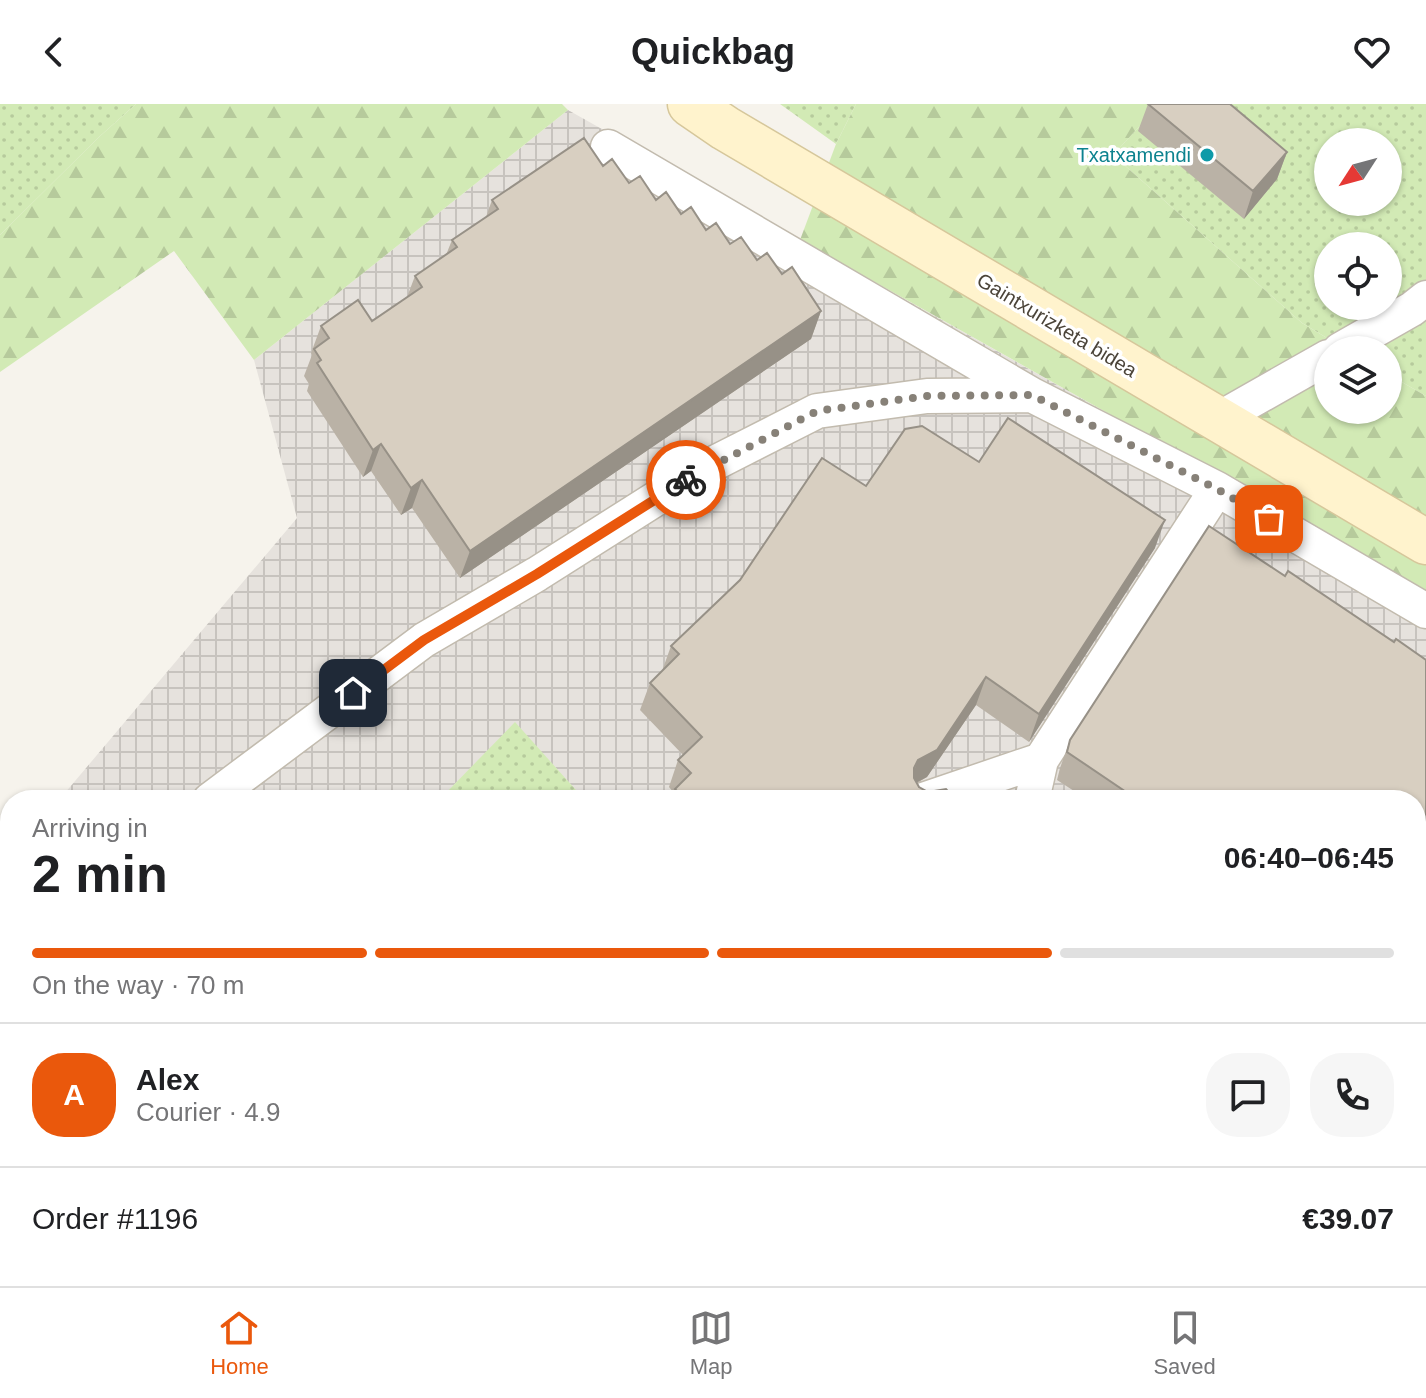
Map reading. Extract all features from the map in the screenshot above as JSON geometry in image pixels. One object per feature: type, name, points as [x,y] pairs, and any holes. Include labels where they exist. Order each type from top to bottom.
[{"type":"main road","name":"Gaintxurizketa bidea","points":[[690,104],[725,128],[1426,542]]},
{"type":"street","points":[[608,147],[1032,395],[1217,489],[1426,611]]},
{"type":"street","points":[[1365,336],[1426,298]]},
{"type":"street","points":[[1217,420],[1314,365]]},
{"type":"street","points":[[223,790],[424,640],[537,574],[701,470],[817,411],[927,396],[1032,395]]},
{"type":"street","points":[[1034,790],[1041,760],[1217,489]]},
{"type":"street","points":[[952,790],[1041,760]]},
{"type":"shaded area","points":[[568,110],[1426,592],[1426,790],[576,790],[515,723],[449,790],[67,790],[297,518],[254,360]]},
{"type":"green space","points":[[0,104],[136,104],[0,235]]},
{"type":"green space","points":[[136,104],[562,104],[568,110],[254,360],[174,251],[0,372],[0,235]]},
{"type":"green space","points":[[780,104],[856,104],[836,144]]},
{"type":"green space","points":[[856,104],[1160,104],[1113,155],[1302,323],[1324,336],[1314,336],[1314,424],[1402,424],[1402,382],[1426,396],[1426,592],[800,240],[836,144]]},
{"type":"green space","points":[[1160,104],[1426,104],[1426,396],[1402,382],[1402,336],[1324,336],[1302,323],[1113,155]]},
{"type":"green space","points":[[515,722],[576,790],[449,790]]},
{"type":"building","points":[[1148,104],[1230,104],[1287,152],[1253,191]]},
{"type":"building","points":[[584,138],[603,166],[612,159],[629,183],[640,176],[656,200],[666,192],[681,214],[691,207],[706,230],[716,223],[730,244],[741,237],[757,260],[767,253],[782,274],[792,267],[821,311],[470,551],[422,480],[411,488],[381,444],[373,450],[317,363],[321,360],[314,349],[329,338],[321,326],[358,300],[372,321],[422,287],[415,276],[457,247],[452,240],[498,209],[492,200]]},
{"type":"building","points":[[1008,418],[1165,520],[1039,714],[986,677],[937,750],[918,760],[914,778],[924,790],[676,790],[691,773],[678,760],[702,737],[650,683],[679,654],[671,646],[740,580],[822,458],[866,486],[905,429],[922,426],[979,462]]},
{"type":"building","points":[[1209,526],[1285,576],[1288,571],[1426,660],[1426,790],[1123,790],[1067,752],[1070,740]]},
{"type":"way so far","points":[[686,480],[817,411],[927,396],[1032,395],[1217,489],[1269,519]]},
{"type":"place","name":"Txatxamendi","points":[[1207,155]]},
{"type":"route","points":[[353,693],[424,640],[537,574],[686,480]]}]
